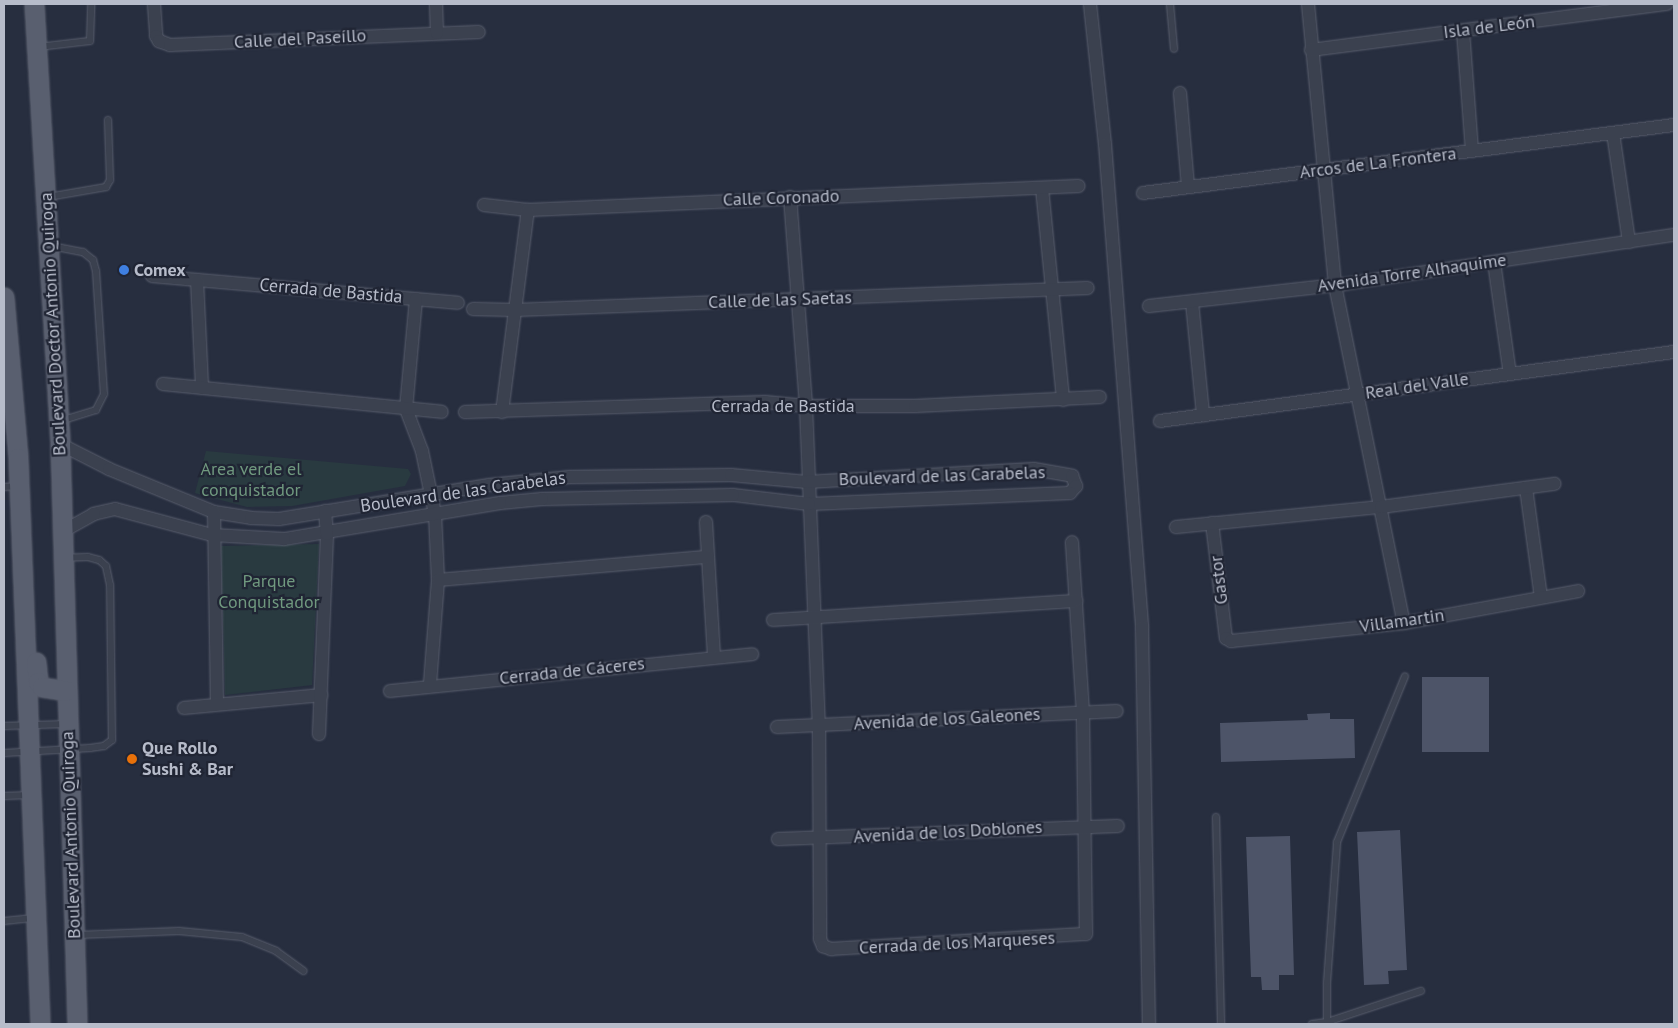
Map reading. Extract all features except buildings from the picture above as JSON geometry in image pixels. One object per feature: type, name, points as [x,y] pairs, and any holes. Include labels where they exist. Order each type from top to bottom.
[{"type":"main road","name":"Boulevard Doctor Antonio Quiroga","points":[[34,4],[50,246],[59,422],[66,645]]},
{"type":"main road","points":[[4,297],[12,487],[23,592],[26,645],[40,1024]]},
{"type":"main road","points":[[23,592],[33,623],[38,682],[48,689],[66,691]]},
{"type":"main road","name":"Boulevard Antonio Quiroga","points":[[66,645],[77,1024]]},
{"type":"street","name":"Calle del Paseíllo","points":[[154,4],[156,36],[160,41],[170,45],[479,32]]},
{"type":"street","points":[[436,4],[437,33]]},
{"type":"street","points":[[1090,4],[1105,144],[1142,627],[1149,1024]]},
{"type":"street","points":[[1308,4],[1335,285],[1404,622]]},
{"type":"street","name":"Isla de León","points":[[1311,50],[1462,30],[1604,8],[1667,4]]},
{"type":"street","points":[[1462,30],[1472,151]]},
{"type":"street","points":[[1180,93],[1188,187]]},
{"type":"street","points":[[1630,242],[1613,133],[1674,125]]},
{"type":"street","name":"Arcos de La Frontera","points":[[1142,193],[1613,133]]},
{"type":"street","name":"Calle Coronado","points":[[484,205],[528,210],[790,197],[1078,186]]},
{"type":"street","points":[[1042,188],[1063,400]]},
{"type":"street","name":"Cerrada de los Marqueses","points":[[790,197],[806,406],[807,482],[819,725],[818,838],[820,939],[824,946],[831,949],[1086,934],[1083,826],[1083,713],[1072,542]]},
{"type":"street","points":[[502,412],[528,210]]},
{"type":"street","name":"Avenida Torre Alhaquime","points":[[1149,306],[1335,285],[1674,235]]},
{"type":"street","points":[[1494,262],[1510,374]]},
{"type":"street","name":"Cerrada de Bastida","points":[[152,276],[416,299],[406,409],[422,451],[435,514]]},
{"type":"street","points":[[197,280],[202,388]]},
{"type":"street","name":"Calle de las Saetas","points":[[473,309],[515,310],[1088,288]]},
{"type":"street","points":[[416,299],[458,303]]},
{"type":"street","points":[[1192,302],[1203,415]]},
{"type":"street","name":"Real del Valle","points":[[1160,420],[1674,352]]},
{"type":"street","points":[[163,384],[442,412]]},
{"type":"street","name":"Cerrada de Bastida","points":[[465,412],[765,402],[806,406],[915,406],[1100,397]]},
{"type":"street","name":"Boulevard de las Carabelas","points":[[60,444],[108,469],[214,512],[279,519],[432,494],[570,477],[731,475],[807,482],[1034,469],[1072,476],[1076,486],[1070,493],[809,504],[733,495],[542,500],[435,514],[327,534],[284,539],[212,535],[115,509],[94,514],[63,531]]},
{"type":"street","points":[[1176,527],[1381,507],[1554,484]]},
{"type":"street","points":[[1526,488],[1541,596]]},
{"type":"street","points":[[319,734],[327,534],[325,511]]},
{"type":"street","points":[[214,512],[212,535],[217,704]]},
{"type":"street","points":[[430,686],[438,580],[435,514]]},
{"type":"street","points":[[706,522],[714,656]]},
{"type":"street","name":"Gastor","points":[[1212,524],[1226,638]]},
{"type":"street","points":[[438,580],[708,557]]},
{"type":"street","name":"Villamartin","points":[[1226,638],[1231,641],[1404,622],[1541,596],[1578,591]]},
{"type":"street","points":[[773,620],[814,619],[1076,601]]},
{"type":"street","name":"Cerrada de Cáceres","points":[[390,691],[714,656],[752,654]]},
{"type":"street","points":[[184,708],[321,695]]},
{"type":"street","name":"Avenida de los Galeones","points":[[777,727],[1116,711]]},
{"type":"street","name":"Avenida de los Doblones","points":[[778,839],[1118,826]]},
{"type":"lane","points":[[37,47],[90,42],[91,4]]},
{"type":"lane","points":[[1170,4],[1174,49]]},
{"type":"lane","points":[[47,198],[106,186],[110,180],[108,120]]},
{"type":"lane","points":[[50,246],[82,252],[93,260],[96,270],[103,384],[101,404],[96,410],[59,422]]},
{"type":"lane","points":[[4,753],[69,750],[104,746],[112,740],[110,585],[106,566],[99,560],[63,558]]},
{"type":"lane","points":[[1327,1022],[1326,983],[1337,842],[1405,676]]},
{"type":"lane","points":[[4,726],[68,724]]},
{"type":"lane","points":[[4,796],[31,795]]},
{"type":"lane","points":[[1216,817],[1221,1024]]},
{"type":"lane","points":[[4,921],[35,918]]},
{"type":"lane","points":[[74,935],[179,931],[242,938],[276,951],[304,971]]},
{"type":"lane","points":[[1312,1024],[1327,1022],[1421,991]]},
{"type":"green space","name":"Area verde el conquistador","points":[[206,451],[408,469],[411,474],[405,486],[292,506],[247,507],[195,493]]},
{"type":"green space","name":"Parque Conquistador","points":[[319,544],[312,685],[225,695],[221,546]]},
{"type":"place","name":"Comex","points":[[124,270]]},
{"type":"place","name":"Que Rollo Sushi & Bar","points":[[132,759]]}]
